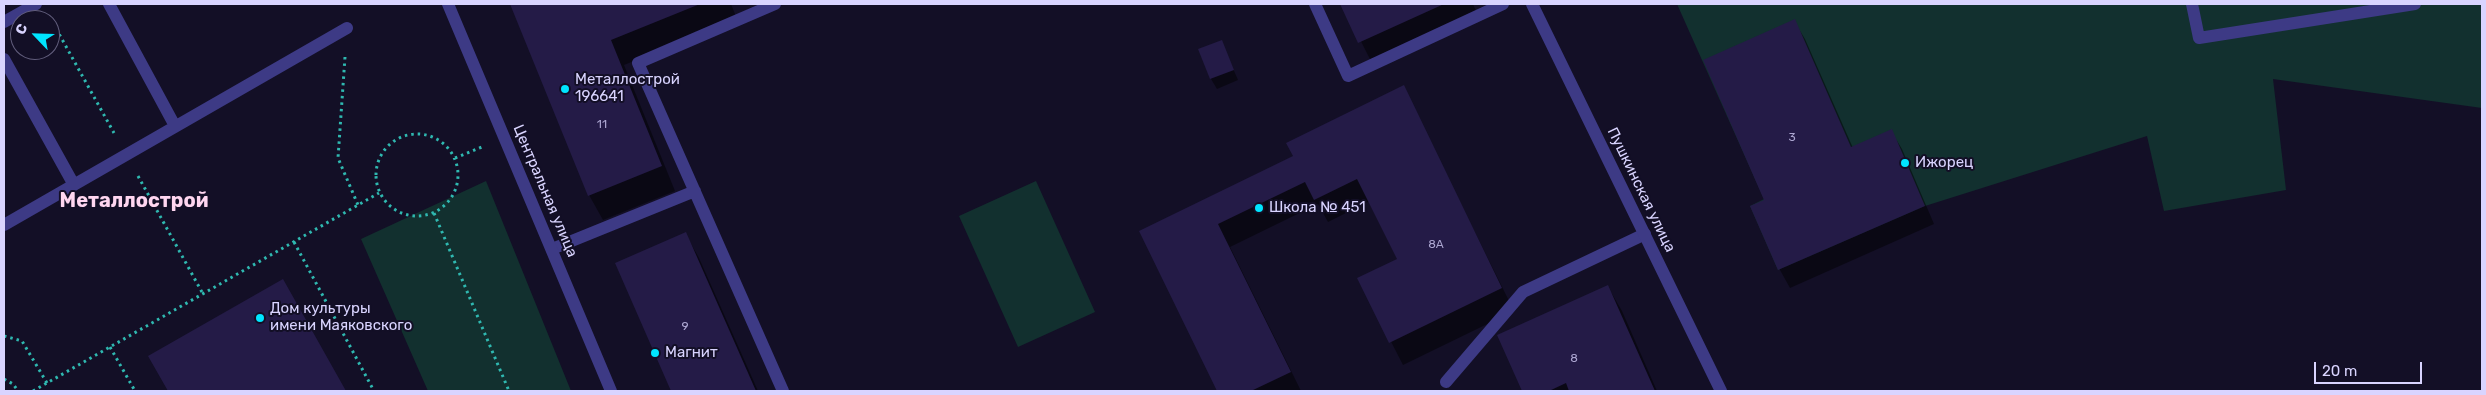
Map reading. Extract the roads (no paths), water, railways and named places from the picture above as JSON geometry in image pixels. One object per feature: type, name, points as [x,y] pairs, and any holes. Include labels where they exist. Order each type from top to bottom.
[{"type":"street","points":[[4,22],[36,4]]},
{"type":"street","points":[[109,4],[175,126]]},
{"type":"street","name":"Центральная улица","points":[[448,4],[611,391]]},
{"type":"street","points":[[773,4],[638,63],[783,391]]},
{"type":"street","points":[[1315,4],[1348,76],[1503,4]]},
{"type":"street","name":"Пушкинская улица","points":[[1532,4],[1721,391]]},
{"type":"street","points":[[2192,4],[2199,38],[2415,4]]},
{"type":"street","points":[[4,225],[347,28]]},
{"type":"street","points":[[4,59],[74,185]]},
{"type":"street","points":[[552,250],[695,191]]},
{"type":"street","points":[[1446,382],[1523,292],[1645,234]]},
{"type":"place","name":"Металлострой 196641","points":[[565,89]]},
{"type":"place","name":"Ижорец","points":[[1905,163]]},
{"type":"place","name":"Школа № 451","points":[[1259,208]]},
{"type":"place","name":"Дом культуры имени Маяковского","points":[[260,318]]},
{"type":"place","name":"Магнит","points":[[655,353]]},
{"type":"district","name":"Металлострой","points":[[134,201]]}]
